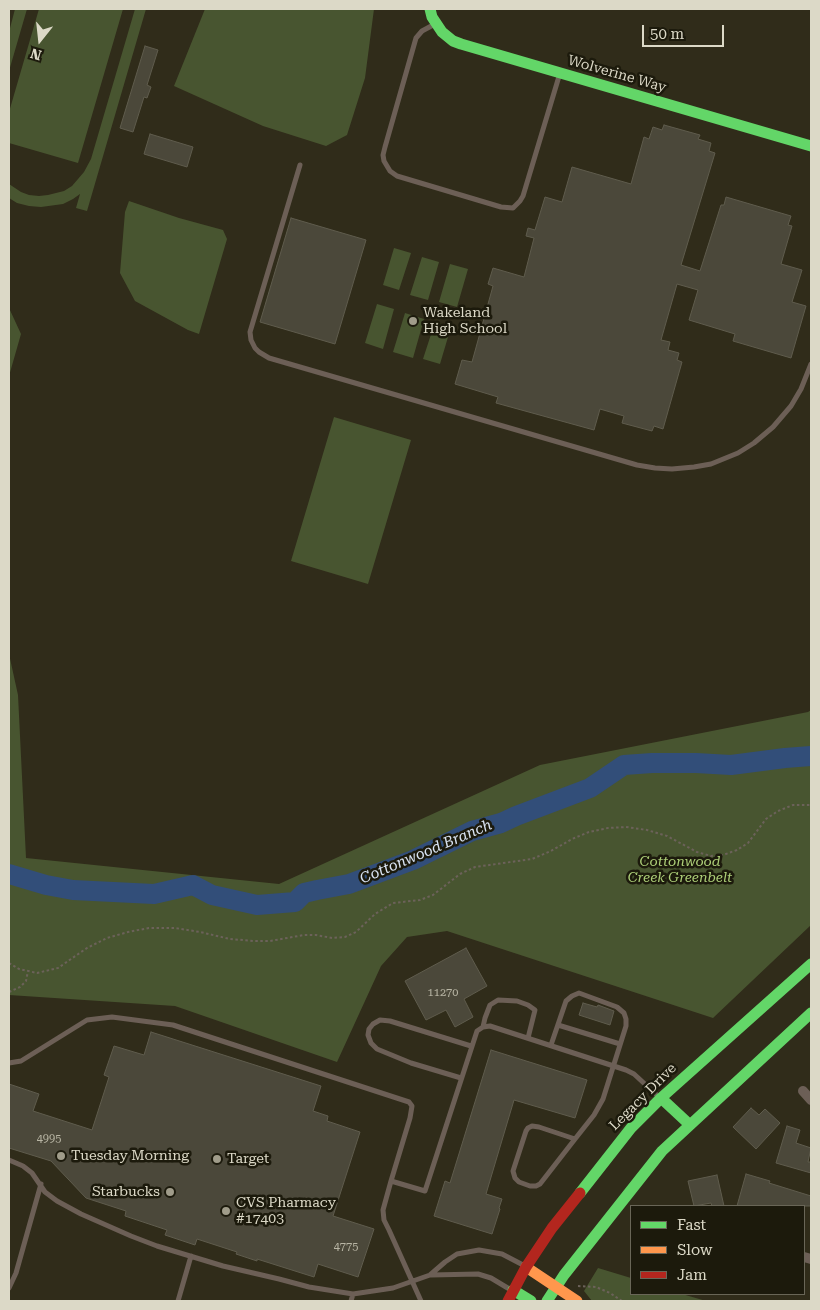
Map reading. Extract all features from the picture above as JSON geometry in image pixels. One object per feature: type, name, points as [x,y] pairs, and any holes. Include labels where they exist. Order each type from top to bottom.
[{"type":"main road","name":"Wolverine Way","points":[[430,9],[436,24],[447,36],[461,44],[811,146]]},
{"type":"main road","name":"Legacy Drive","points":[[508,1301],[526,1267],[552,1228],[631,1128],[661,1098],[811,964]]},
{"type":"main road","points":[[547,1301],[564,1275],[662,1151],[811,1013]]},
{"type":"main road","points":[[661,1098],[690,1125]]},
{"type":"main road","points":[[526,1267],[575,1299]]},
{"type":"main road","points":[[513,1290],[531,1301]]},
{"type":"street","points":[[803,1091],[811,1100]]},
{"type":"lane","points":[[436,24],[422,31],[416,38],[383,155],[390,171],[397,176],[501,207],[513,208],[523,196],[560,73]]},
{"type":"lane","points":[[300,165],[250,332],[255,348],[269,358],[637,465],[672,469],[711,464],[738,453],[760,438],[773,427],[791,406],[811,364]]},
{"type":"lane","points":[[551,1045],[566,1001],[572,996],[579,993],[617,1007],[624,1013],[626,1026],[600,1104],[594,1115],[540,1184],[530,1186],[519,1182],[515,1178],[513,1171],[528,1128],[532,1126],[539,1127],[575,1139]]},
{"type":"lane","points":[[483,1027],[490,1005],[498,1000],[517,1001],[535,1010],[528,1038]]},
{"type":"lane","points":[[9,1063],[21,1061],[87,1020],[112,1017],[173,1025],[409,1102],[412,1106],[410,1118],[383,1210],[384,1220],[421,1301]]},
{"type":"lane","points":[[461,1078],[377,1049],[371,1043],[368,1035],[369,1029],[380,1020],[390,1021],[472,1046]]},
{"type":"lane","points":[[558,1025],[620,1044]]},
{"type":"lane","points":[[391,1180],[425,1191],[477,1031],[483,1027],[490,1026],[626,1070],[634,1074],[661,1098]]},
{"type":"lane","points":[[9,1160],[29,1170],[49,1196],[82,1214],[157,1246],[223,1266],[309,1287],[353,1294],[383,1290],[430,1275],[456,1254],[479,1250],[502,1254],[526,1267]]},
{"type":"lane","points":[[9,1288],[16,1273],[40,1184]]},
{"type":"lane","points":[[178,1301],[191,1256]]},
{"type":"lane","points":[[430,1275],[478,1274],[491,1278],[513,1290]]},
{"type":"lane","points":[[351,1301],[353,1294]]},
{"type":"path","points":[[9,963],[19,969],[37,972],[58,968],[87,948],[107,938],[149,928],[175,928],[254,942],[304,936],[345,937],[356,932],[375,914],[393,903],[420,900],[433,896],[460,874],[475,867],[532,859],[589,832],[626,827],[647,830],[667,836],[697,852],[711,856],[723,855],[737,850],[748,843],[766,819],[778,811],[793,805],[811,805]]},
{"type":"path","points":[[9,992],[20,987],[26,981],[28,971]]},
{"type":"path","points":[[9,1020],[9,1031]]},
{"type":"path","points":[[575,1299],[578,1286],[596,1287],[610,1292],[622,1301]]},
{"type":"green space","points":[[15,9],[27,9],[9,71],[9,32]]},
{"type":"green space","points":[[39,9],[123,9],[78,163],[9,143],[9,112]]},
{"type":"green space","points":[[135,9],[146,9],[87,211],[76,208],[80,194],[63,204],[41,207],[17,203],[9,198],[9,184],[29,195],[48,195],[64,191],[72,186],[84,172],[91,159]]},
{"type":"green space","points":[[205,9],[374,9],[365,78],[347,135],[326,146],[263,126],[174,86]]},
{"type":"green space","points":[[129,201],[179,218],[223,230],[227,239],[199,334],[135,301],[120,273],[125,212]]},
{"type":"green space","points":[[394,248],[411,253],[399,290],[383,285]]},
{"type":"green space","points":[[422,257],[439,262],[428,300],[410,295]]},
{"type":"green space","points":[[450,264],[468,269],[457,307],[439,302]]},
{"type":"green space","points":[[377,304],[394,309],[383,349],[365,343]]},
{"type":"green space","points":[[9,308],[21,334],[9,376]]},
{"type":"green space","points":[[405,313],[424,319],[413,358],[393,352]]},
{"type":"green space","points":[[435,322],[451,327],[440,364],[423,359]]},
{"type":"green space","points":[[334,417],[411,440],[368,584],[291,561]]},
{"type":"green space","name":"Cottonwood Creek Greenbelt","points":[[9,654],[18,695],[26,858],[279,884],[540,765],[811,710],[811,925],[713,1018],[447,931],[407,937],[381,966],[337,1062],[175,1006],[9,995]]},
{"type":"green space","points":[[598,1268],[630,1278],[630,1295],[685,1295],[706,1301],[592,1301],[584,1291]]},
{"type":"building","points":[[145,46],[158,50],[147,85],[151,87],[147,98],[144,97],[133,132],[120,128]]},
{"type":"building","points":[[664,125],[700,135],[698,139],[711,143],[709,151],[715,153],[681,265],[700,271],[721,205],[724,205],[726,197],[791,216],[788,225],[792,226],[781,264],[802,270],[792,302],[806,306],[791,358],[733,341],[735,334],[689,320],[698,290],[677,284],[661,340],[670,342],[668,350],[679,353],[677,360],[682,362],[663,429],[654,426],[652,431],[622,423],[624,416],[600,409],[594,430],[496,403],[498,397],[455,384],[462,360],[472,362],[493,286],[488,284],[493,268],[524,277],[534,238],[526,236],[528,228],[535,230],[545,197],[562,202],[572,167],[631,184],[644,137],[649,139],[653,127],[662,130]]},
{"type":"building","points":[[150,134],[193,147],[187,167],[144,154]]},
{"type":"building","points":[[291,218],[366,240],[335,344],[260,322]]},
{"type":"building","points":[[466,948],[487,986],[464,999],[473,1017],[455,1027],[446,1010],[426,1020],[405,981]]},
{"type":"building","points":[[583,1003],[597,1007],[598,1005],[614,1011],[610,1025],[579,1015]]},
{"type":"building","name":"Target","points":[[151,1032],[321,1086],[313,1111],[328,1116],[327,1121],[360,1132],[333,1216],[374,1229],[358,1277],[318,1264],[314,1277],[257,1259],[257,1261],[236,1254],[237,1252],[197,1239],[195,1245],[165,1235],[167,1230],[125,1216],[126,1211],[86,1198],[51,1161],[9,1148],[9,1084],[39,1094],[33,1111],[92,1130],[109,1077],[104,1075],[114,1046],[144,1055]]},
{"type":"building","points":[[491,1050],[587,1080],[575,1118],[514,1100],[486,1194],[502,1199],[492,1234],[434,1216],[445,1181],[450,1183]]},
{"type":"building","points":[[751,1108],[759,1115],[765,1109],[780,1123],[756,1149],[733,1127]]},
{"type":"building","points":[[787,1126],[800,1130],[796,1143],[811,1148],[808,1162],[811,1162],[811,1173],[776,1163]]},
{"type":"building","points":[[746,1174],[811,1196],[811,1206],[737,1205]]},
{"type":"building","points":[[717,1175],[724,1205],[712,1205],[711,1203],[694,1205],[688,1181]]},
{"type":"waterway","name":"Cottonwood Branch","points":[[9,874],[46,885],[73,890],[154,894],[193,885],[212,895],[257,905],[295,902],[304,893],[349,884],[413,860],[472,831],[501,823],[590,788],[624,765],[652,763],[731,765],[811,756]]},
{"type":"traffic: fast","points":[[430,9],[432,17],[442,32],[453,41],[461,44],[811,146]]},
{"type":"traffic: fast","points":[[580,1193],[631,1128],[661,1098],[811,964]]},
{"type":"traffic: fast","points":[[547,1301],[564,1275],[662,1151],[811,1013]]},
{"type":"traffic: fast","points":[[661,1098],[690,1125]]},
{"type":"traffic: fast","points":[[513,1290],[531,1301]]},
{"type":"traffic: slow","points":[[526,1267],[577,1301]]},
{"type":"traffic: jam","points":[[508,1301],[526,1267],[552,1228],[580,1193]]},
{"type":"place","name":"Wakeland High School","points":[[413,321]]},
{"type":"place","name":"Tuesday Morning","points":[[61,1156]]},
{"type":"place","name":"Target","points":[[217,1159]]},
{"type":"place","name":"Starbucks","points":[[170,1192]]},
{"type":"place","name":"CVS Pharmacy #17403","points":[[226,1211]]}]
